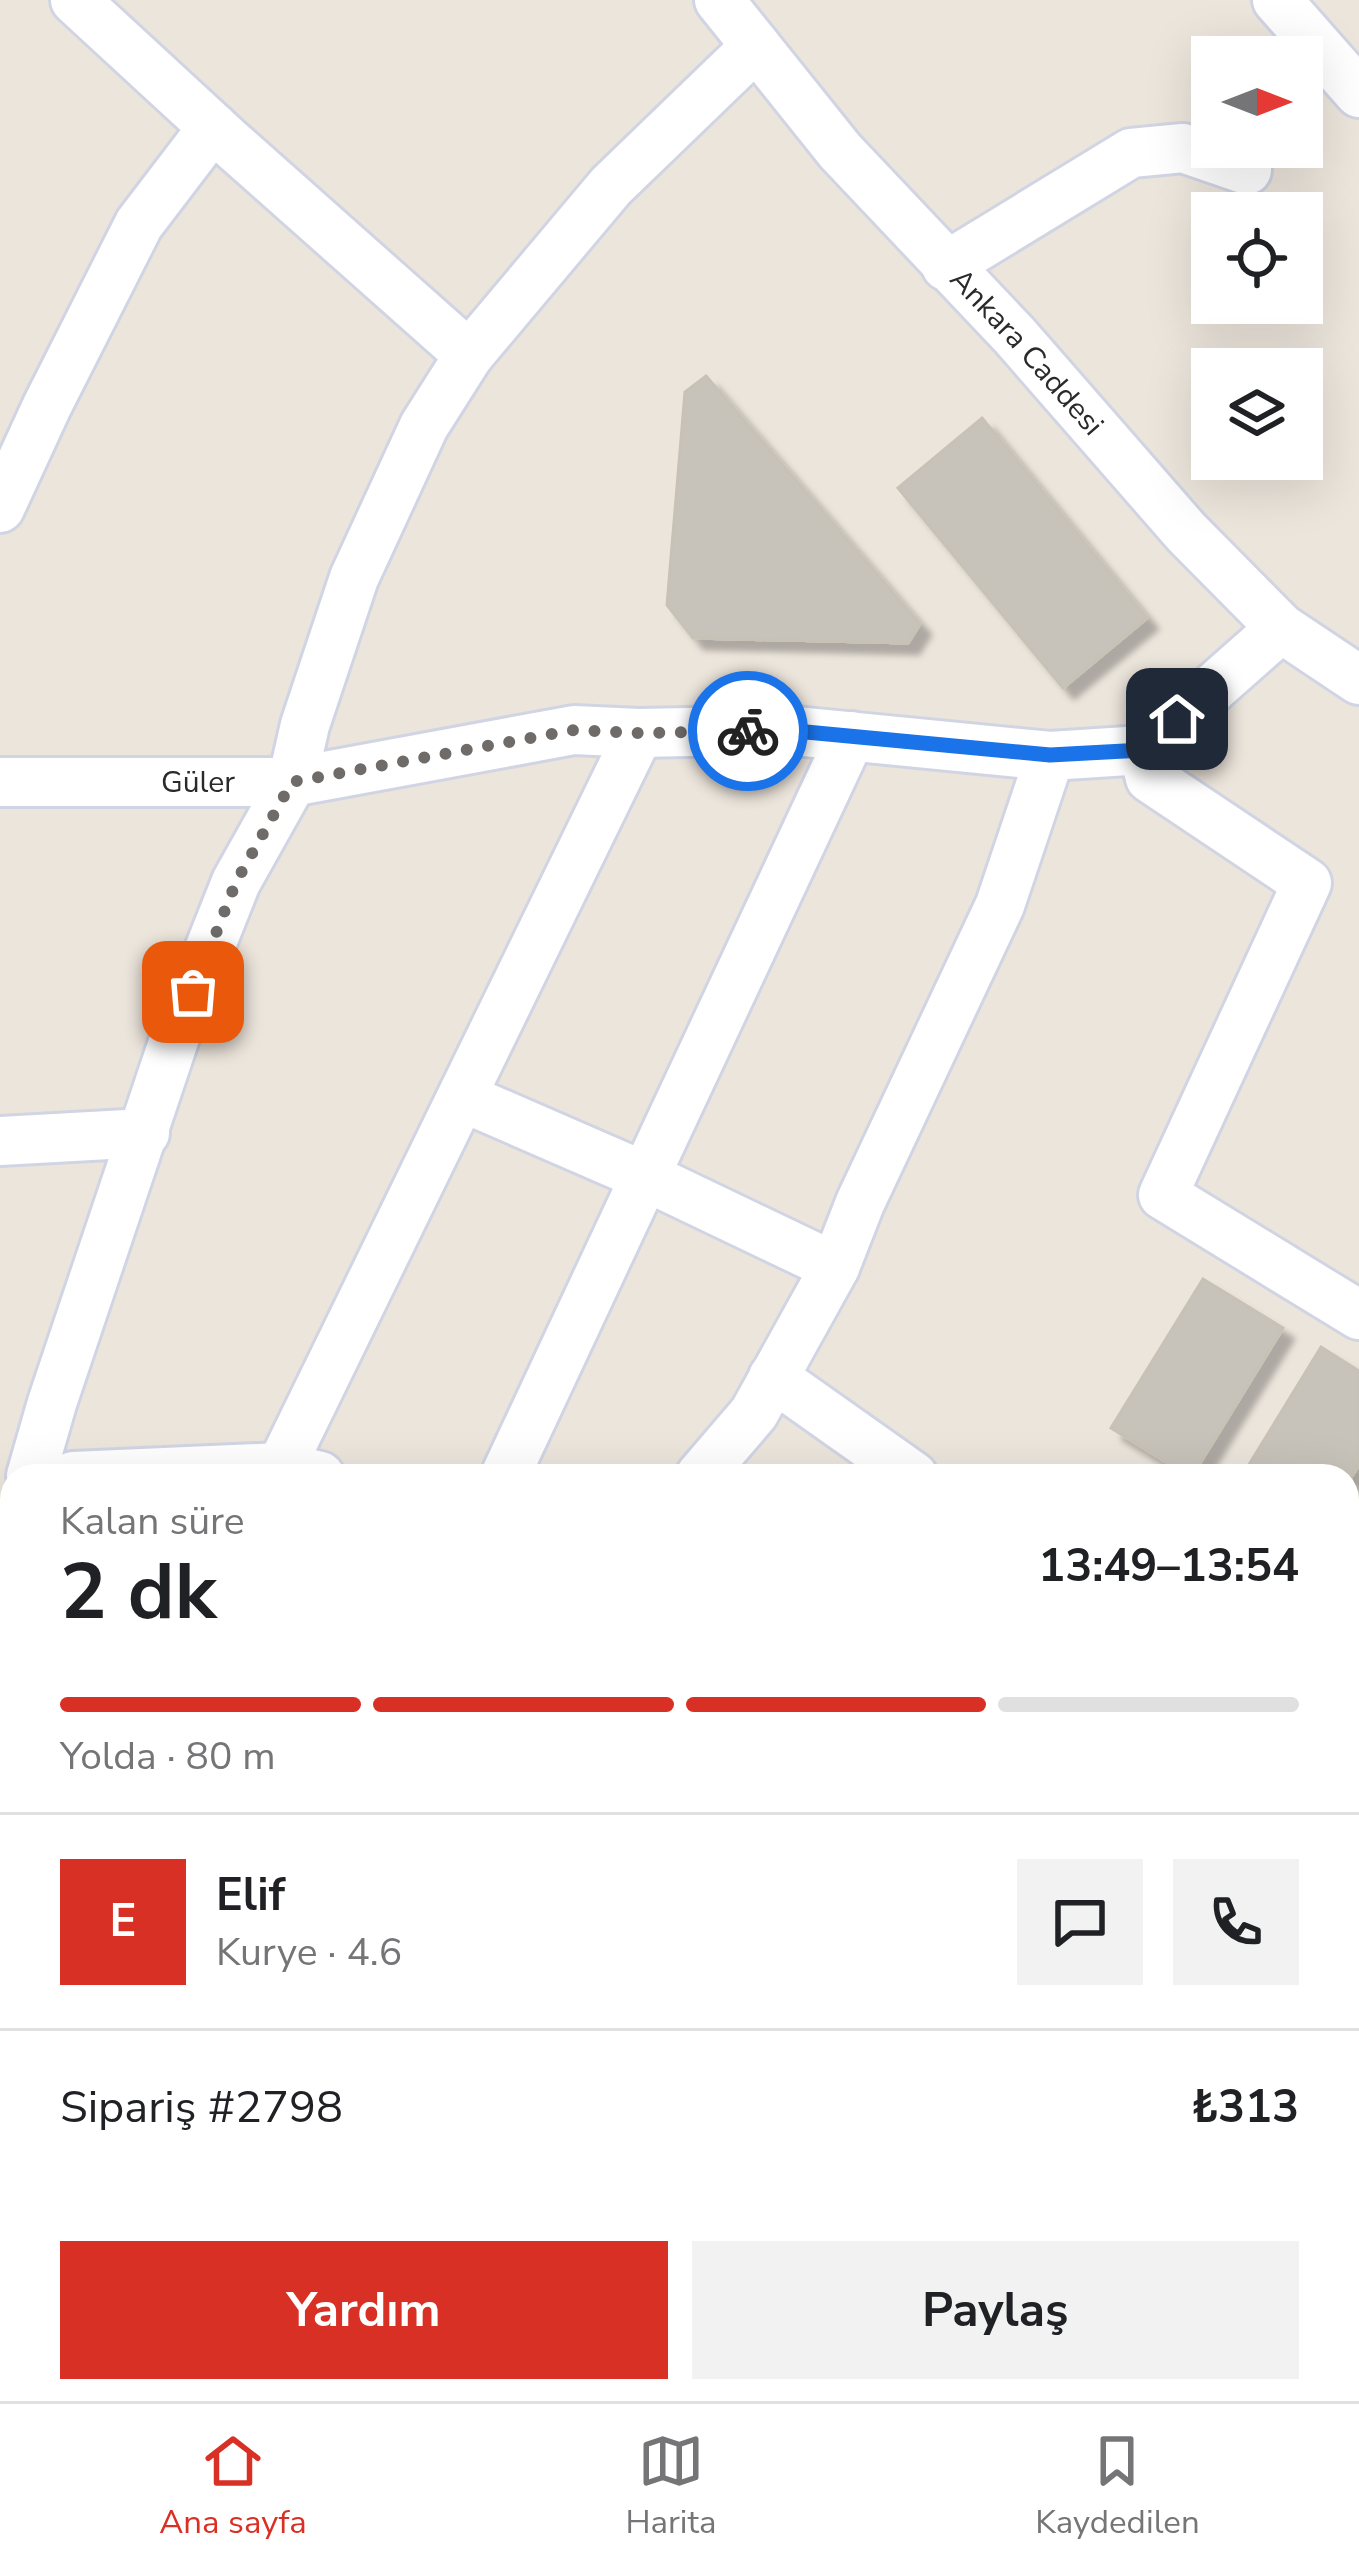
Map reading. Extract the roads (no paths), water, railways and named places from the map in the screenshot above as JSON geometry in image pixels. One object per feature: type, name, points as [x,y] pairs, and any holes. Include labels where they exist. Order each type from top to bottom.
[{"type":"street","points":[[75,0],[469,355]]},
{"type":"street","name":"Ankara Caddesi","points":[[718,0],[840,151],[1015,336],[1186,532],[1281,628],[1359,680]]},
{"type":"street","points":[[1276,0],[1359,93]]},
{"type":"street","points":[[34,1464],[178,1028],[236,882],[292,782],[304,725],[354,578],[424,426],[469,355],[611,185],[756,46]]},
{"type":"street","points":[[0,508],[139,224],[213,127]]},
{"type":"street","points":[[946,266],[1131,153],[1183,148],[1247,170]]},
{"type":"street","points":[[1281,628],[1143,750],[1150,778],[1307,883],[1163,1195],[1359,1316]]},
{"type":"street","name":"Güler","points":[[0,782],[292,782],[574,730],[785,730],[1050,755],[1143,750]]},
{"type":"street","points":[[298,1464],[462,1097],[640,733]]},
{"type":"street","points":[[511,1464],[851,736]]},
{"type":"street","points":[[710,1464],[754,1413],[835,1267],[860,1203],[1000,905],[1050,755]]},
{"type":"street","points":[[462,1097],[835,1267]]},
{"type":"street","points":[[0,1141],[145,1133]]},
{"type":"street","points":[[773,1377],[896,1464]]}]
